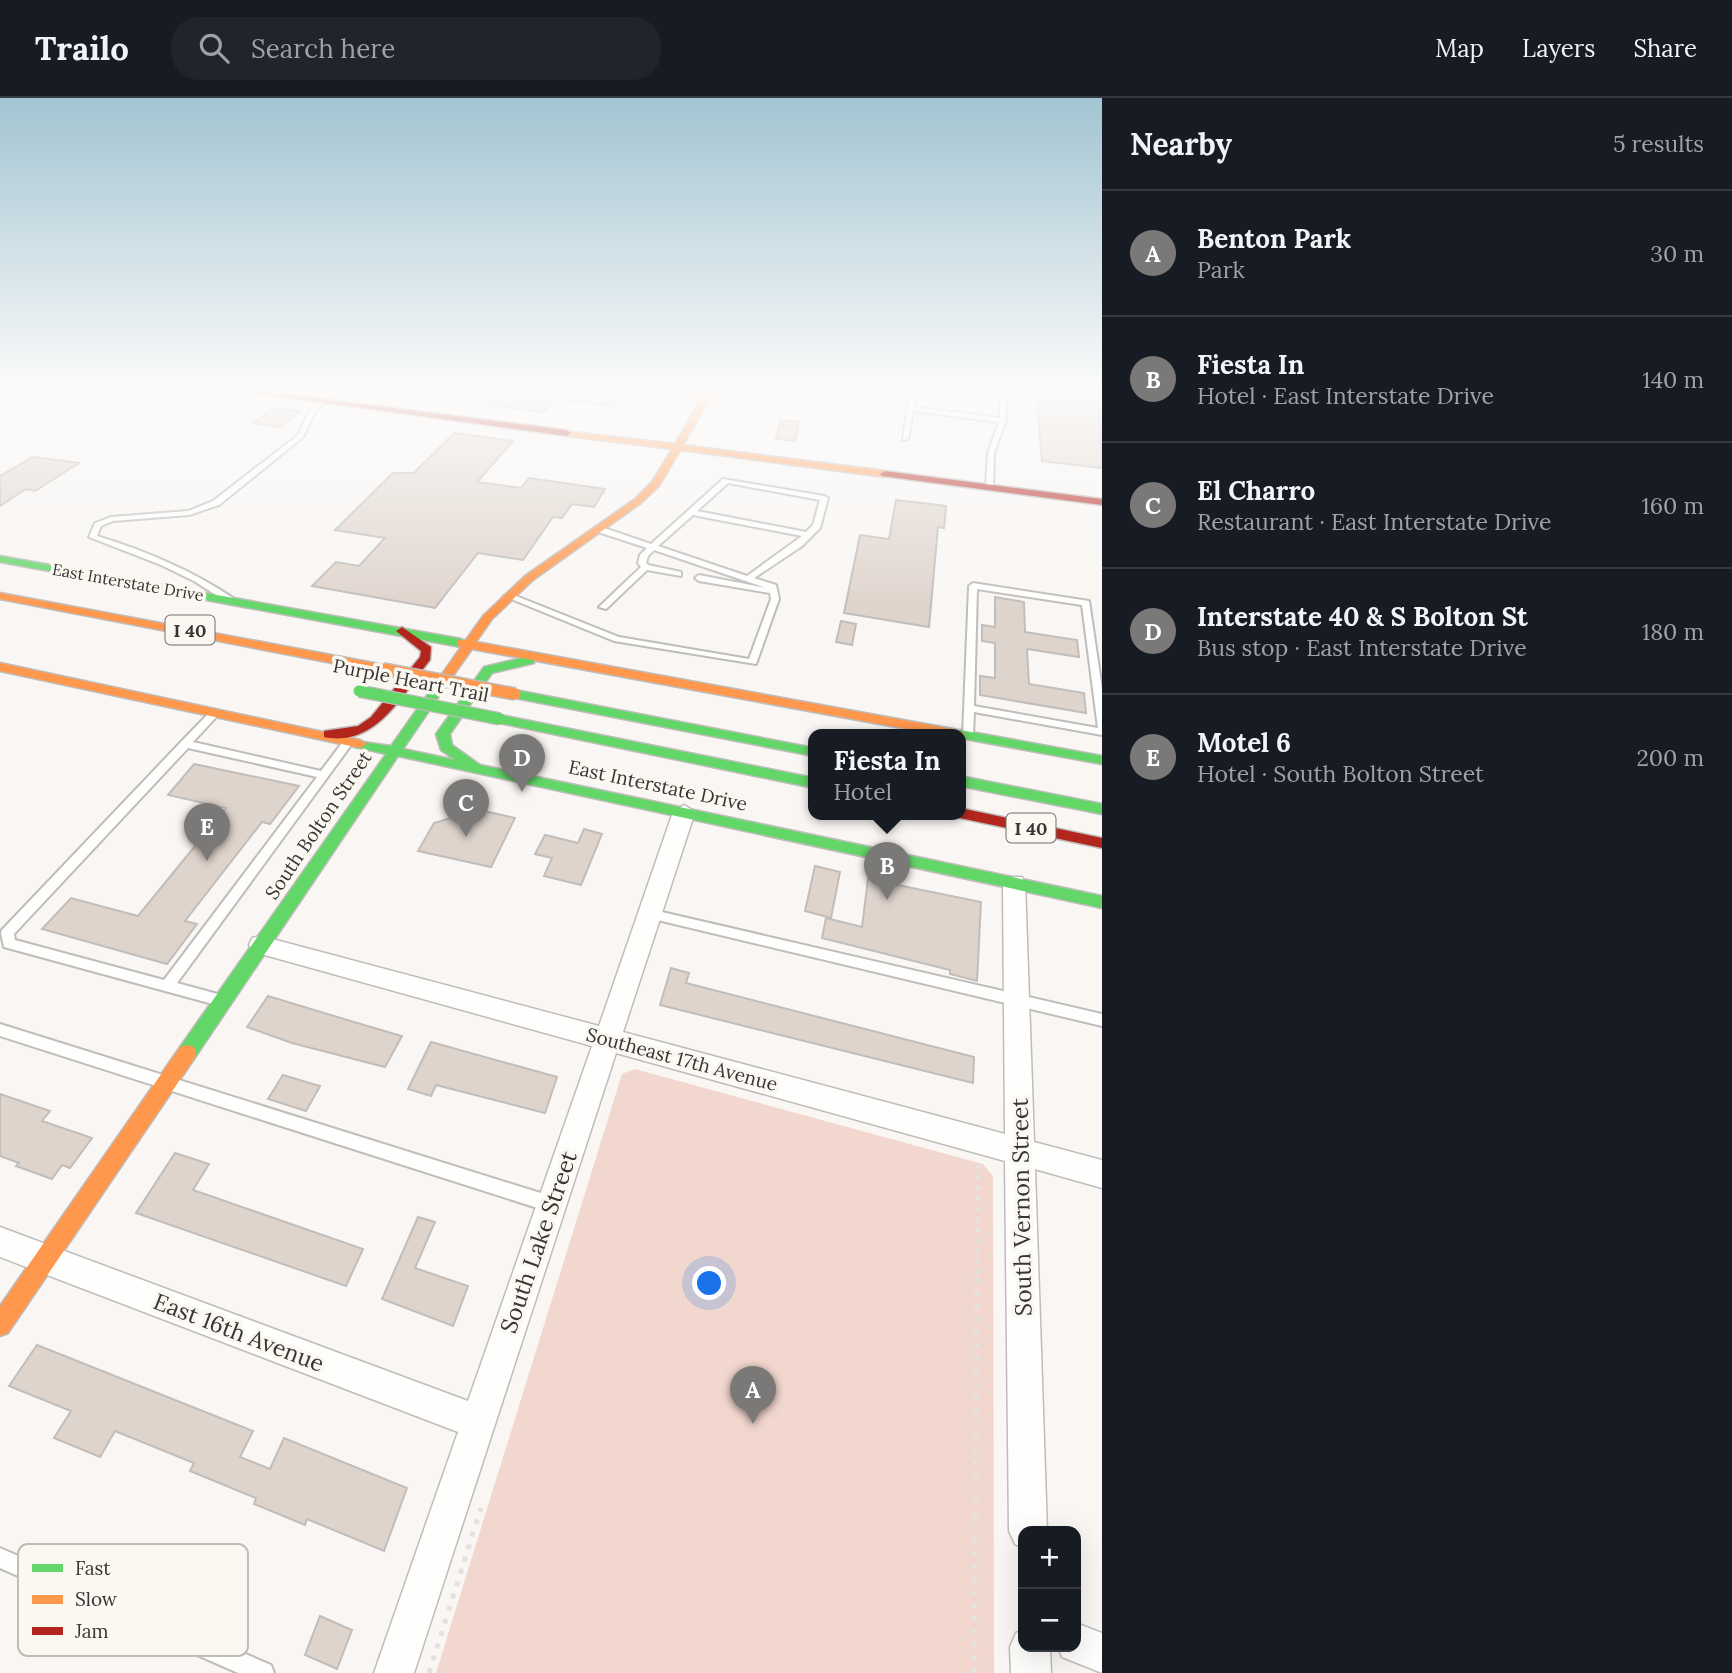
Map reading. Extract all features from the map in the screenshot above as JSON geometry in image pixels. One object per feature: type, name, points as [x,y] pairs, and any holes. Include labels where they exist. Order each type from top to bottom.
[{"type":"main road","name":"South Bolton Street","points":[[0,1325],[468,643],[508,596],[656,485],[669,462]]},
{"type":"main road","points":[[791,462],[1102,502]]},
{"type":"main road","name":"East Interstate Drive","points":[[0,558],[930,729]]},
{"type":"main road","name":"Purple Heart Trail","points":[[0,596],[808,751]]},
{"type":"main road","points":[[320,735],[362,730],[376,720],[393,699],[426,657],[427,650],[418,640],[402,631]]},
{"type":"main road","points":[[477,768],[446,747],[443,734],[488,670],[508,663],[547,658]]},
{"type":"main road","name":"East Interstate Drive","points":[[0,667],[1102,902]]},
{"type":"main road","name":"Purple Heart Trail","points":[[352,690],[808,782]]},
{"type":"main road","name":"East Interstate Drive","points":[[966,736],[1102,760]]},
{"type":"main road","name":"I 40","points":[[966,782],[1102,809]]},
{"type":"main road","name":"I 40","points":[[966,815],[1102,842]]},
{"type":"street","name":"South Lake Street","points":[[394,1673],[684,812]]},
{"type":"street","name":"South Vernon Street","points":[[1014,883],[1028,1526]]},
{"type":"street","name":"Southeast 17th Avenue","points":[[261,945],[1102,1174]]},
{"type":"street","name":"East 16th Avenue","points":[[0,1242],[477,1422]]},
{"type":"street","points":[[1081,1645],[1102,1653]]},
{"type":"street","points":[[1030,1652],[1031,1673]]},
{"type":"lane","points":[[230,600],[196,576],[138,550],[93,537],[98,525],[111,519],[189,513],[216,503],[267,462]]},
{"type":"lane","points":[[990,488],[991,462]]},
{"type":"lane","points":[[678,574],[645,567],[642,563],[644,555],[726,481],[824,498],[817,526],[750,577]]},
{"type":"lane","points":[[692,512],[807,536]]},
{"type":"lane","points":[[508,596],[617,639],[753,662],[775,592],[773,587],[750,577],[598,529]]},
{"type":"lane","points":[[603,607],[645,567]]},
{"type":"lane","points":[[699,578],[775,592]]},
{"type":"lane","points":[[964,729],[969,708],[972,586],[1086,603],[1102,729],[969,708]]},
{"type":"lane","points":[[215,713],[7,933],[9,943],[223,1001]]},
{"type":"lane","points":[[167,986],[349,741]]},
{"type":"lane","points":[[186,744],[324,775]]},
{"type":"lane","points":[[649,914],[1102,1020]]},
{"type":"lane","points":[[0,1030],[550,1204]]},
{"type":"lane","points":[[0,1558],[18,1566]]},
{"type":"lane","points":[[224,1656],[263,1673]]},
{"type":"path","points":[[974,1673],[978,1158]]},
{"type":"path","points":[[429,1673],[482,1505]]},
{"type":"shaded area","points":[[635,1069],[983,1164],[993,1176],[994,1673],[436,1673],[622,1074]]},
{"type":"building","points":[[23,462],[79,463],[35,491],[26,489],[0,506],[0,476]]},
{"type":"building","points":[[424,462],[494,462],[477,482],[521,488],[529,478],[605,489],[594,507],[572,504],[562,518],[553,517],[523,560],[478,553],[435,608],[312,586],[336,562],[359,566],[385,538],[335,530],[393,473],[414,473]]},
{"type":"building","points":[[1055,462],[1102,462],[1102,468]]},
{"type":"building","points":[[896,500],[946,506],[944,528],[938,527],[929,627],[844,613],[860,535],[889,539]]},
{"type":"building","points":[[995,597],[1024,602],[1025,632],[1077,640],[1079,657],[1027,649],[1029,684],[1084,693],[1086,713],[980,695],[980,676],[995,678],[995,643],[982,641],[982,625],[995,627]]},
{"type":"building","points":[[841,621],[856,624],[852,645],[836,642]]},
{"type":"building","points":[[194,764],[299,786],[270,824],[262,822],[185,921],[197,924],[167,964],[42,929],[71,898],[138,916],[226,808],[168,795]]},
{"type":"building","points":[[462,806],[515,818],[491,867],[418,851],[434,823],[466,813]]},
{"type":"building","points":[[584,829],[602,834],[581,885],[544,876],[552,858],[535,854],[545,835],[578,843]]},
{"type":"building","points":[[815,866],[840,872],[831,918],[805,911]]},
{"type":"building","points":[[868,879],[981,902],[977,981],[950,974],[950,970],[822,938],[826,918],[862,927]]},
{"type":"building","points":[[671,968],[689,973],[686,983],[974,1057],[973,1083],[660,1005]]},
{"type":"building","points":[[268,996],[402,1036],[385,1067],[292,1043],[247,1027]]},
{"type":"building","points":[[431,1042],[557,1077],[545,1113],[436,1085],[431,1096],[408,1089]]},
{"type":"building","points":[[283,1075],[320,1086],[306,1111],[268,1099]]},
{"type":"building","points":[[0,1094],[50,1111],[42,1121],[92,1138],[70,1168],[62,1165],[52,1179],[16,1166],[19,1163],[0,1156]]},
{"type":"building","points":[[175,1153],[209,1164],[193,1190],[363,1249],[346,1286],[136,1213]]},
{"type":"building","points":[[418,1217],[435,1222],[415,1268],[468,1286],[453,1326],[382,1299]]},
{"type":"building","points":[[37,1345],[253,1431],[240,1457],[270,1469],[284,1438],[407,1488],[384,1551],[307,1519],[305,1525],[254,1504],[256,1498],[190,1471],[194,1463],[115,1431],[100,1457],[54,1438],[71,1411],[9,1386]]},
{"type":"building","points":[[320,1616],[352,1630],[337,1669],[305,1655]]},
{"type":"traffic: fast","points":[[0,559],[461,643]]},
{"type":"traffic: fast","points":[[474,767],[446,747],[443,734],[488,670],[530,660]]},
{"type":"traffic: fast","points":[[187,1053],[446,677]]},
{"type":"traffic: fast","points":[[359,691],[500,719]]},
{"type":"traffic: fast","points":[[515,694],[808,751]]},
{"type":"traffic: fast","points":[[500,719],[808,782]]},
{"type":"traffic: fast","points":[[966,735],[1102,760]]},
{"type":"traffic: fast","points":[[360,744],[1102,902]]},
{"type":"traffic: fast","points":[[966,782],[1102,809]]},
{"type":"traffic: slow","points":[[446,677],[488,617],[529,578],[638,501],[656,484],[668,462]]},
{"type":"traffic: slow","points":[[796,462],[885,474]]},
{"type":"traffic: slow","points":[[0,596],[379,668]]},
{"type":"traffic: slow","points":[[461,643],[931,729]]},
{"type":"traffic: slow","points":[[0,667],[360,744]]},
{"type":"traffic: slow","points":[[383,669],[515,694]]},
{"type":"traffic: slow","points":[[0,1325],[187,1053]]},
{"type":"traffic: jam","points":[[885,474],[1102,502]]},
{"type":"traffic: jam","points":[[329,734],[362,730],[376,720],[426,657],[427,650],[402,631]]},
{"type":"traffic: jam","points":[[966,814],[1102,843]]},
{"type":"place","name":"Interstate 40 & S Bolton St","points":[[522,792]]},
{"type":"place","name":"El Charro","points":[[466,837]]},
{"type":"place","name":"Motel 6","points":[[207,861]]},
{"type":"place","name":"Fiesta In","points":[[887,900]]},
{"type":"place","name":"Benton Park","points":[[753,1424]]}]
